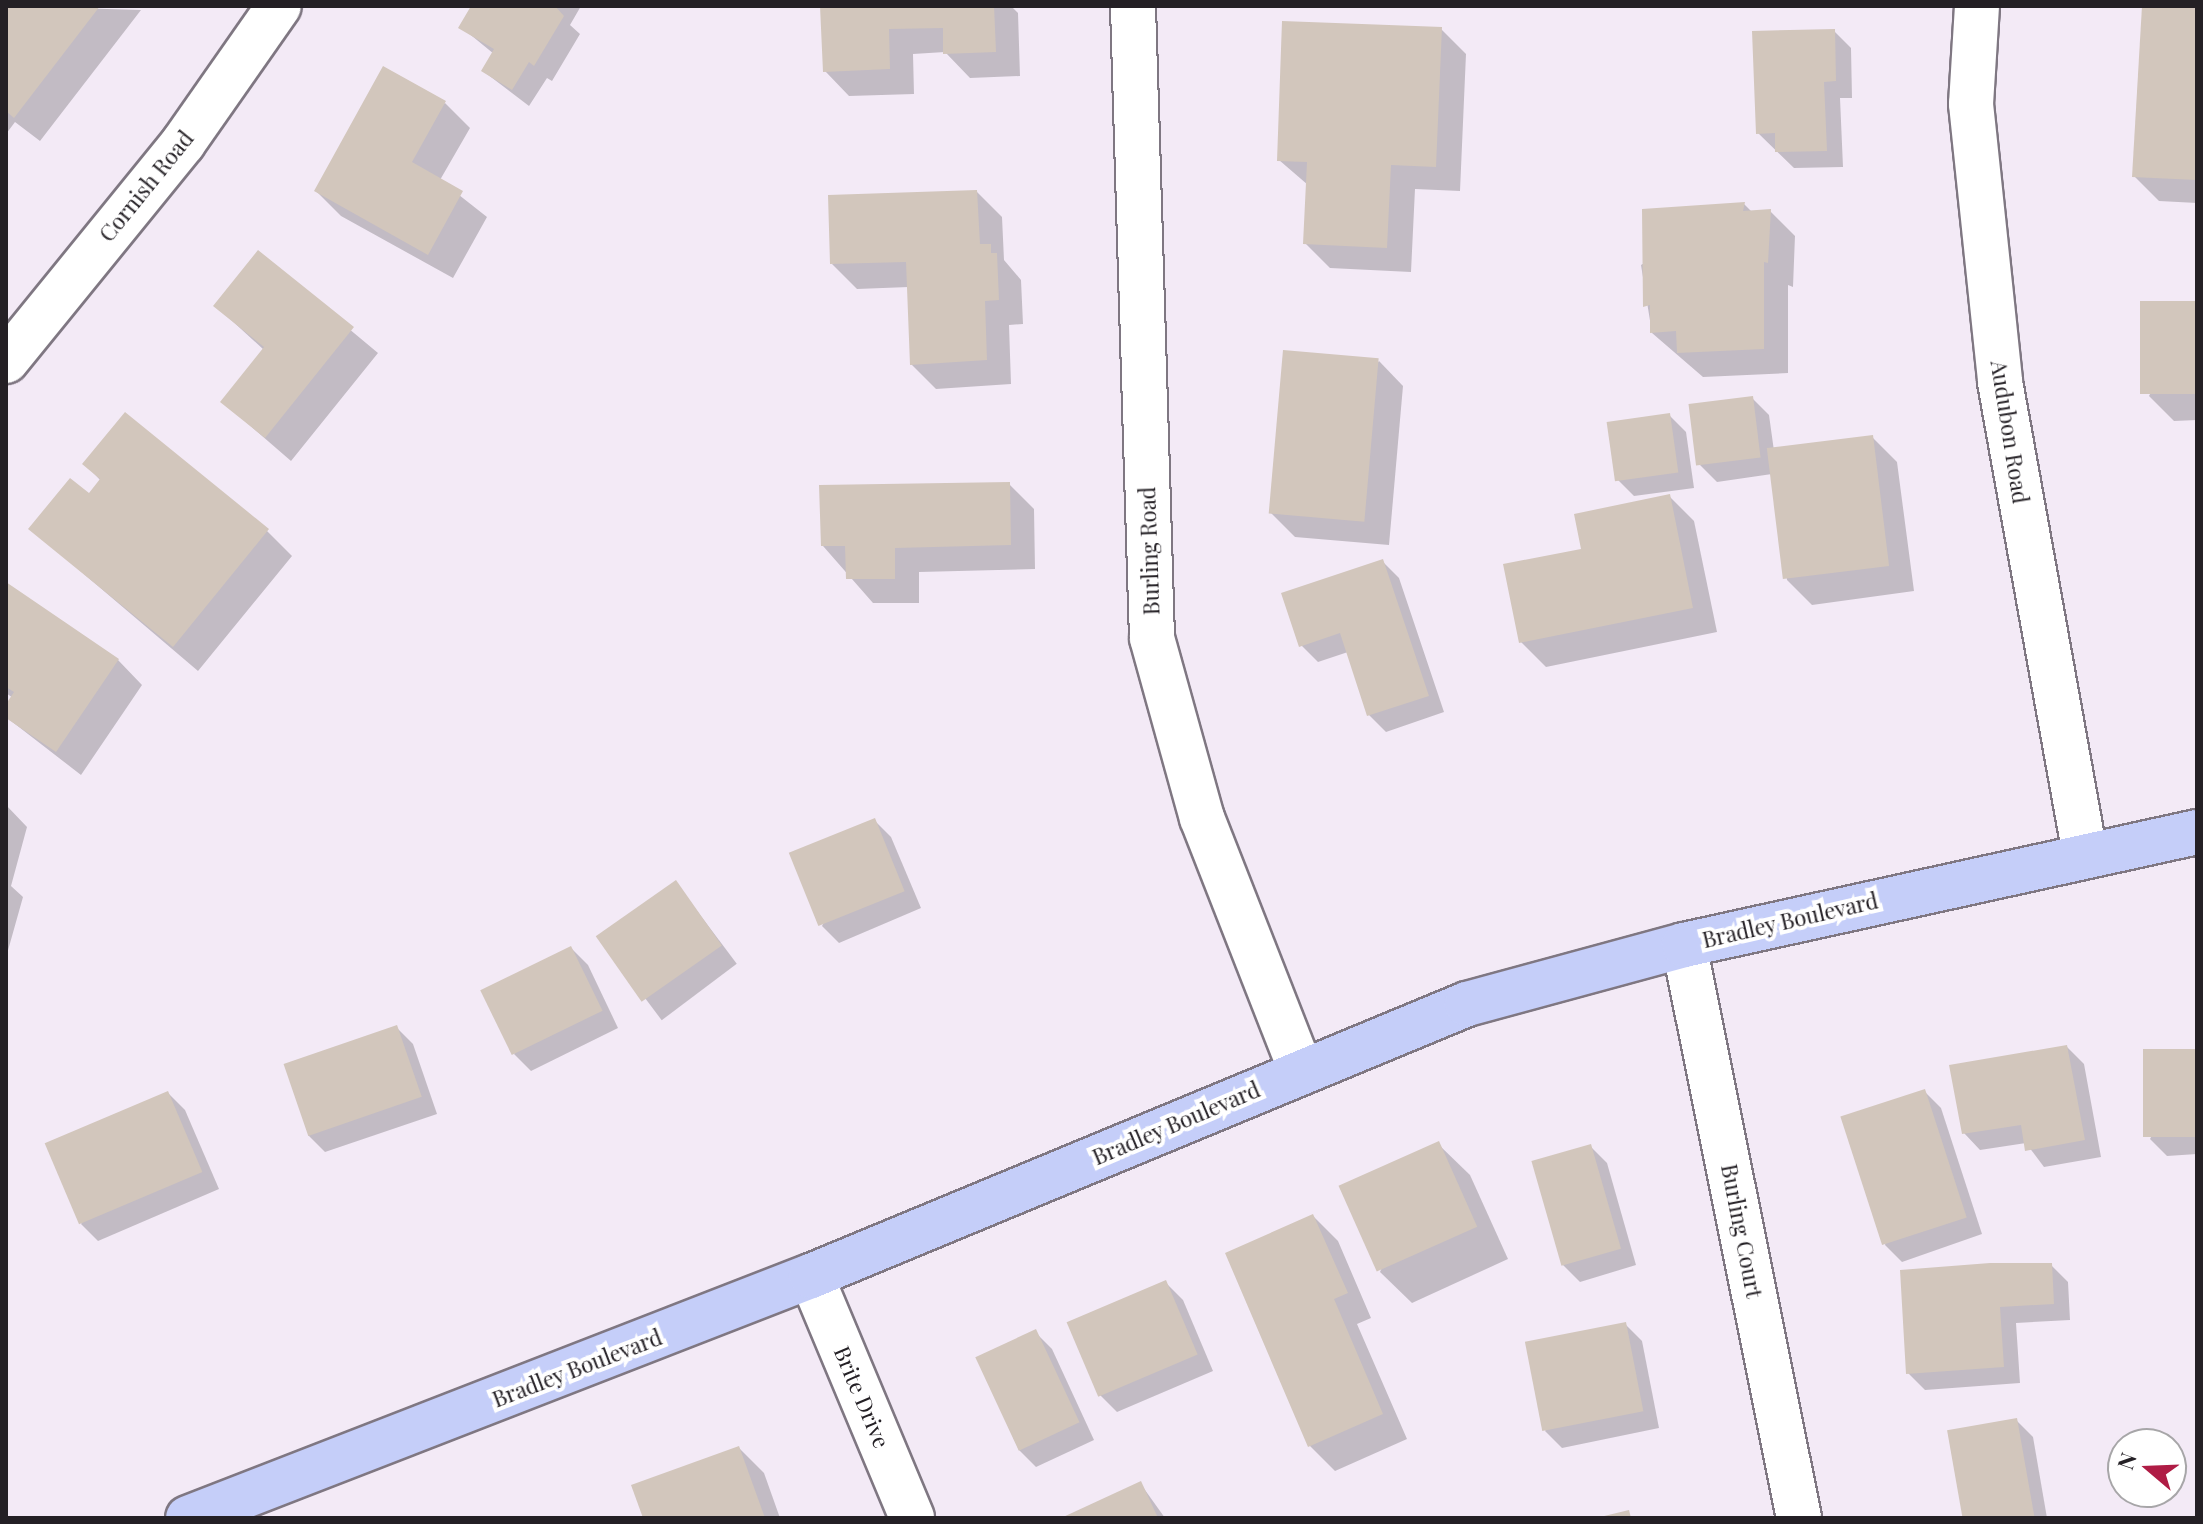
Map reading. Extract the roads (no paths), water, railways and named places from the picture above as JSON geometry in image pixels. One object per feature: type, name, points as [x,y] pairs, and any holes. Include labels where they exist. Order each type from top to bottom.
[{"type":"main road","name":"Bradley Boulevard","points":[[188,1518],[811,1276],[1301,1070],[1467,1004],[1684,945],[2085,853],[2197,832]]},
{"type":"street","name":"Cornish Road","points":[[6,361],[183,143],[279,6]]},
{"type":"street","name":"Burling Road","points":[[1133,6],[1152,638],[1202,818],[1301,1070]]},
{"type":"street","name":"Audubon Road","points":[[1977,6],[1971,104],[2000,382],[2085,853]]},
{"type":"street","name":"Burling Court","points":[[1684,945],[1799,1518]]},
{"type":"street","name":"Brite Drive","points":[[811,1276],[912,1518]]}]
